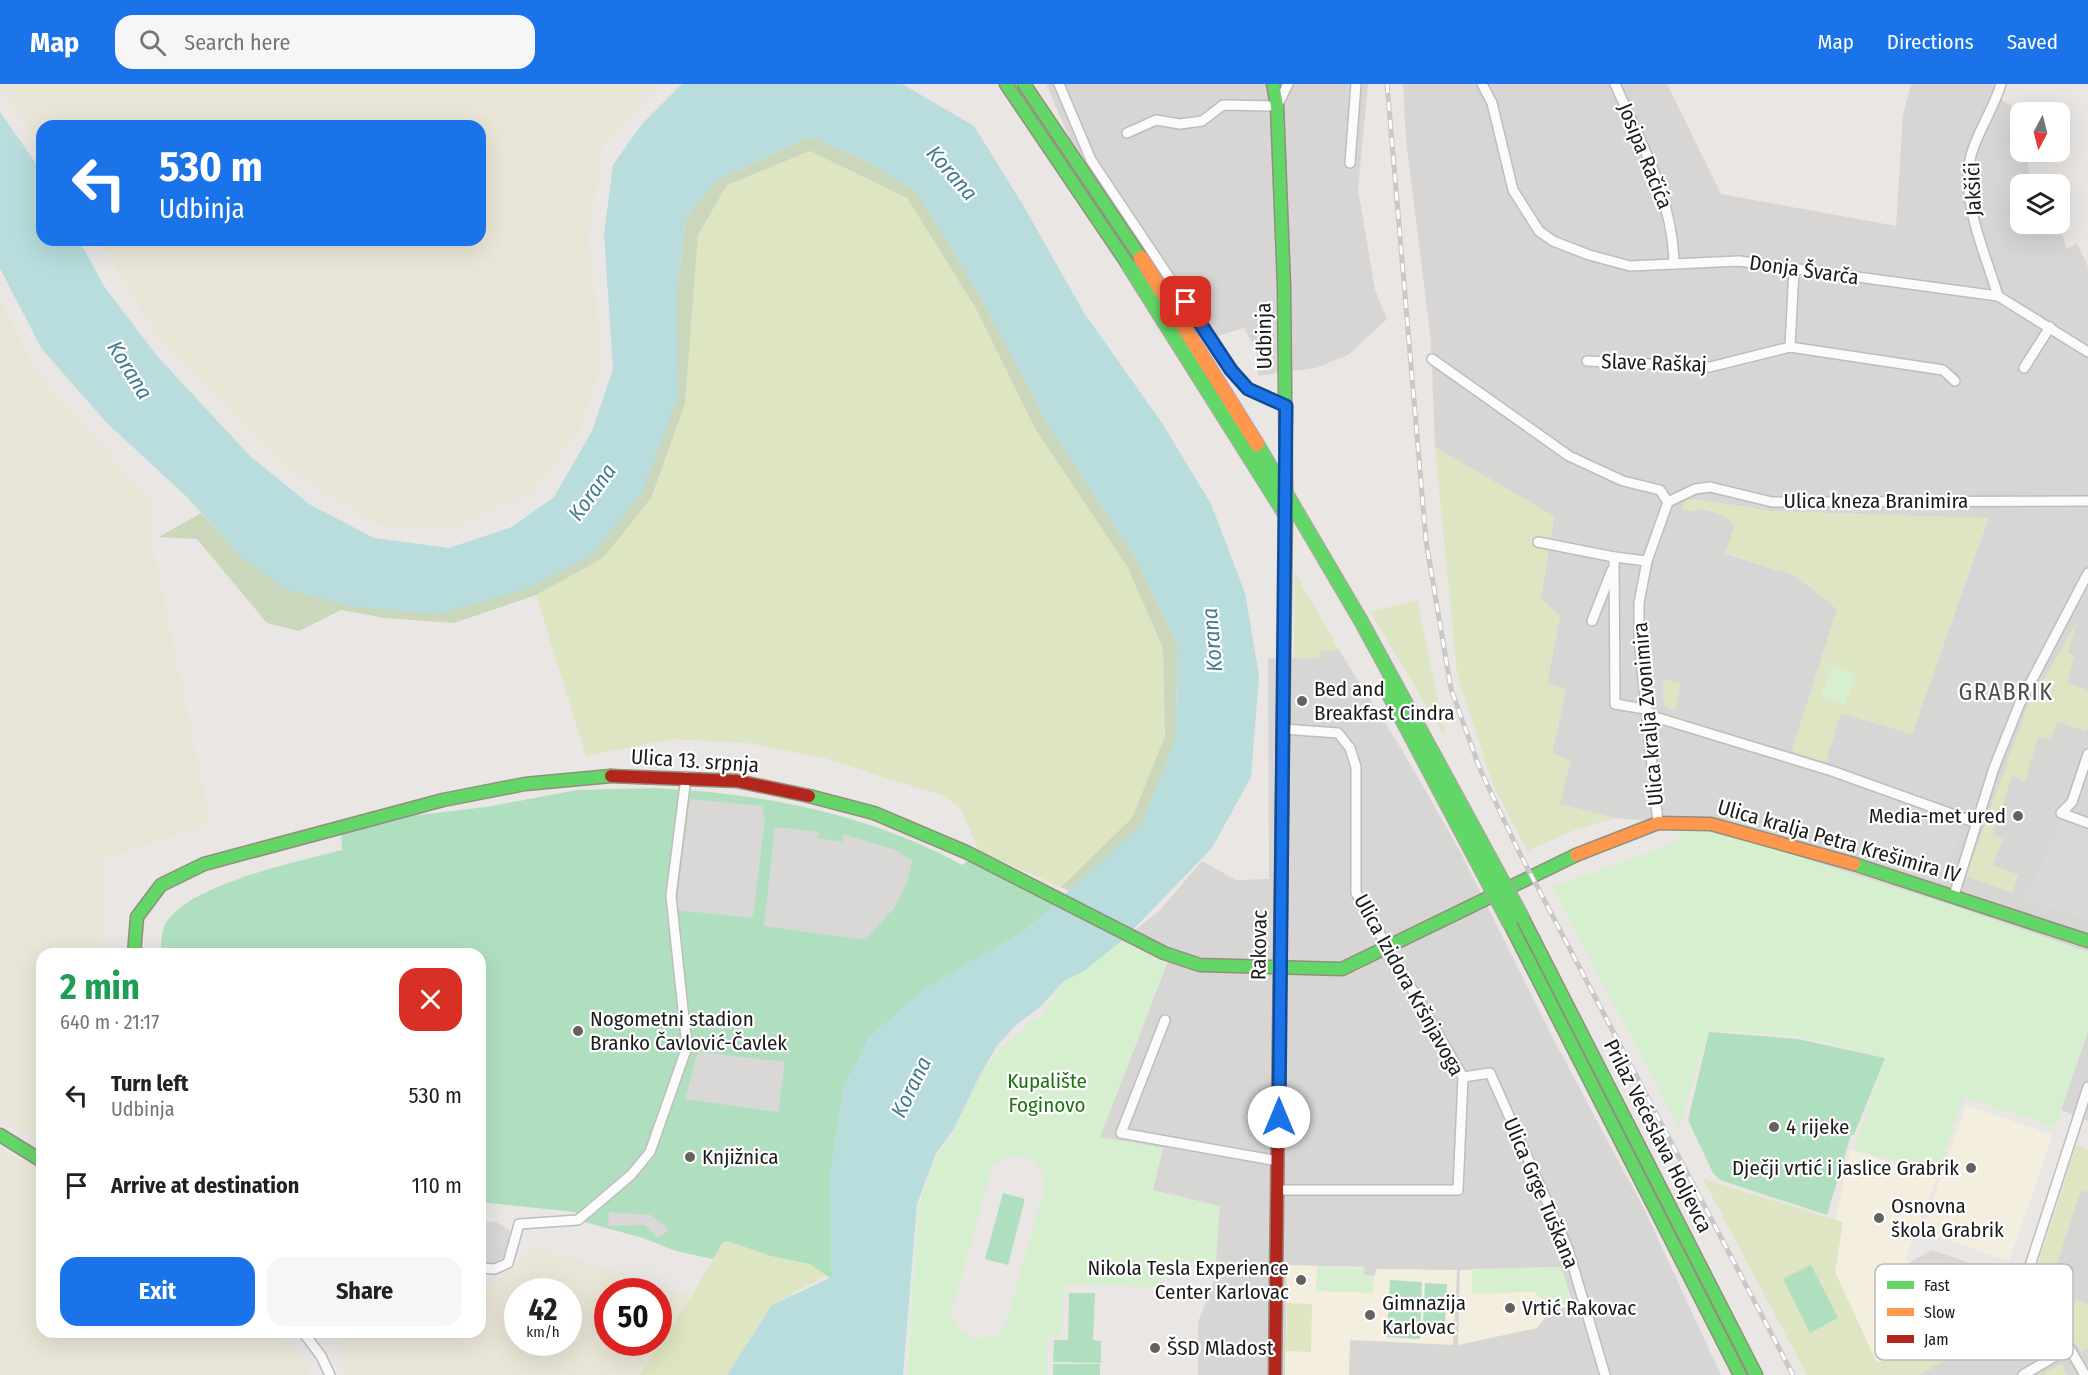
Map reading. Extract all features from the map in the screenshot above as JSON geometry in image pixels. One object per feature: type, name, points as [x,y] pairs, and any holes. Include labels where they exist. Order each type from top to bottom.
[{"type":"main road","points":[[1006,84],[1135,262]]},
{"type":"main road","points":[[1023,84],[1135,262],[1315,565],[1516,920]]},
{"type":"main road","name":"Udbinja","points":[[1272,84],[1276,106],[1284,286],[1286,406]]},
{"type":"main road","name":"Rakovac","points":[[1275,1375],[1286,406]]},
{"type":"main road","name":"Ulica 13. srpnja","points":[[134,948],[136,917],[161,885],[204,864],[443,800],[525,784],[613,776],[686,777],[737,781],[833,801],[874,813],[979,858],[1164,953],[1200,965],[1280,969]]},
{"type":"main road","name":"Ulica kralja Petra Krešimira IV","points":[[1280,969],[1342,969],[1582,852],[1658,824],[1695,823],[1737,830],[1828,855],[2088,941]]},
{"type":"main road","name":"Prilaz Većeslava Holjevca","points":[[1516,920],[1740,1375]]},
{"type":"main road","name":"Prilaz Većeslava Holjevca","points":[[1516,920],[1756,1375]]},
{"type":"main road","points":[[0,1135],[36,1157]]},
{"type":"street","name":"Udbinja","points":[[1060,84],[1091,160],[1231,370],[1248,389],[1286,406]]},
{"type":"street","points":[[1127,133],[1156,120],[1180,124],[1202,121],[1222,105],[1276,106],[1288,84]]},
{"type":"street","points":[[1350,163],[1356,84]]},
{"type":"street","name":"Donja Švarča","points":[[1482,84],[1492,103],[1513,190],[1539,231],[1552,241],[1630,266],[1739,261],[1998,296],[2088,352]]},
{"type":"street","name":"Josipa Račića","points":[[1615,84],[1662,189],[1674,236],[1674,264]]},
{"type":"street","name":"Jakšići","points":[[1998,296],[1972,215],[1969,169],[1972,152],[1993,109],[2001,84]]},
{"type":"street","points":[[1790,347],[1794,269]]},
{"type":"street","points":[[2024,368],[2050,327]]},
{"type":"street","name":"Slave Raškaj","points":[[1587,361],[1710,368],[1790,347],[1943,370],[1955,381]]},
{"type":"street","points":[[1432,359],[1569,456],[1623,481],[1660,490],[1668,502]]},
{"type":"street","name":"Ulica kneza Branimira","points":[[1668,502],[1695,489],[1710,488],[1772,501],[2088,501]]},
{"type":"street","name":"Ulica kralja Zvonimira","points":[[1658,824],[1639,640],[1639,603],[1647,561],[1668,502]]},
{"type":"street","points":[[1538,542],[1614,561],[1647,561]]},
{"type":"street","points":[[1592,621],[1614,561]]},
{"type":"street","points":[[1614,561],[1615,704],[1646,710],[1655,717],[1832,771],[1977,823]]},
{"type":"street","points":[[1954,895],[1994,768],[2020,703],[2088,573]]},
{"type":"street","name":"Ulica Izidora Kršnjavoga","points":[[1278,1190],[1458,1190],[1463,1077],[1356,893],[1356,767],[1350,748],[1338,733],[1283,729]]},
{"type":"street","points":[[2088,754],[2072,802],[2061,813],[2088,823]]},
{"type":"street","points":[[486,1268],[495,1269],[508,1263],[519,1224],[578,1220],[623,1183],[650,1152],[687,1047],[671,896],[686,777]]},
{"type":"street","points":[[1165,1020],[1121,1133],[1278,1161]]},
{"type":"street","name":"Ulica Grge Tuškana","points":[[1463,1077],[1490,1073],[1568,1249],[1605,1375]]},
{"type":"street","points":[[2031,1264],[2088,1087]]},
{"type":"street","points":[[308,1338],[321,1356],[330,1375]]},
{"type":"street","points":[[2073,1352],[2086,1372]]},
{"type":"street","points":[[2023,1375],[2049,1360]]},
{"type":"shaded area","points":[[0,84],[659,84],[603,147],[588,240],[597,306],[599,373],[579,431],[533,492],[449,531],[374,524],[281,464],[157,336],[103,246],[486,246],[486,120],[36,120],[36,138],[0,88]]},
{"type":"shaded area","points":[[1046,84],[1368,84],[1358,189],[1375,290],[1387,319],[1348,355],[1316,368],[1258,376],[1256,350],[1244,328],[1200,341],[1077,155]]},
{"type":"shaded area","points":[[1403,84],[1667,84],[1721,194],[1896,226],[1903,115],[1911,84],[2006,84],[2000,99],[2010,105],[2010,162],[2028,162],[2029,174],[2010,174],[2010,234],[2062,234],[2067,249],[2077,243],[2088,267],[2088,952],[1951,905],[1695,824],[1614,818],[1559,804],[1571,761],[1552,753],[1566,690],[1547,684],[1560,616],[1541,599],[1554,517],[1435,447],[1431,342],[1406,139]],"holes":[[[1695,499],[1770,511],[1988,519],[1912,734],[1841,713],[1792,751],[1837,609],[1796,576],[1726,554],[1736,525],[1725,516],[1704,509]]]},
{"type":"shaded area","points":[[0,300],[37,372],[151,502],[154,551],[211,824],[102,860],[102,948],[36,948],[36,1140],[0,1118]]},
{"type":"shaded area","points":[[1339,650],[1402,750],[1460,851],[1554,1040],[1645,1211],[1721,1375],[1198,1375],[1198,1322],[1215,1278],[1152,1190],[1162,1148],[1100,1137],[1168,961],[1124,939],[1160,910],[1202,861],[1236,880],[1269,879],[1268,658],[1321,658],[1320,651]]},
{"type":"shaded area","points":[[1875,791],[1962,822],[1946,873],[1861,846]]},
{"type":"shaded area","points":[[690,799],[762,806],[765,818],[753,918],[676,910]]},
{"type":"shaded area","points":[[2061,821],[2088,831],[2088,920],[2026,900]]},
{"type":"shaded area","points":[[775,827],[819,832],[818,838],[842,842],[843,834],[895,850],[912,861],[908,880],[894,908],[865,940],[764,926]]},
{"type":"shaded area","points":[[2088,1031],[2088,1121],[2061,1110]]},
{"type":"shaded area","points":[[698,1052],[785,1062],[778,1112],[685,1099]]},
{"type":"shaded area","points":[[1966,1105],[2053,1135],[2009,1261],[1922,1231]]},
{"type":"shaded area","points":[[0,1147],[36,1169],[36,1338],[279,1338],[307,1364],[310,1375],[0,1375]]},
{"type":"shaded area","name":"Osnovna škola Grabrik","points":[[1850,1149],[1937,1178],[1906,1258],[1908,1264],[1875,1264],[1875,1360],[1880,1360],[1873,1363],[1825,1277]]},
{"type":"shaded area","points":[[2081,1189],[2088,1192],[2088,1375],[1919,1375],[1945,1360],[2073,1360],[2073,1264],[2057,1264]]},
{"type":"shaded area","points":[[609,1212],[651,1215],[669,1230],[658,1238],[645,1225],[608,1226]]},
{"type":"shaded area","points":[[486,1221],[496,1222],[510,1231],[505,1256],[492,1264],[486,1264]]},
{"type":"shaded area","points":[[534,1246],[635,1278],[594,1278],[594,1356],[653,1356],[640,1375],[345,1375],[341,1338],[486,1338],[486,1287],[493,1286]]},
{"type":"shaded area","points":[[1932,1250],[1972,1264],[1907,1264]]},
{"type":"shaded area","name":"Gimnazija Karlovac","points":[[1287,1265],[1363,1267],[1363,1275],[1375,1276],[1376,1269],[1457,1270],[1453,1345],[1350,1340],[1349,1375],[1285,1375]]},
{"type":"shaded area","name":"Vrtić Rakovac","points":[[1561,1267],[1573,1305],[1551,1311],[1537,1328],[1458,1345],[1460,1270]]},
{"type":"shaded area","points":[[672,1290],[692,1296],[672,1326]]},
{"type":"green space","points":[[810,137],[860,158],[916,191],[983,301],[1048,425],[1138,562],[1177,645],[1176,738],[1142,824],[1070,891],[1061,887],[1132,818],[1165,736],[1163,648],[1127,566],[1036,430],[975,307],[907,198],[810,151],[727,185],[698,235],[685,404],[651,498],[603,558],[536,595],[454,623],[385,618],[341,610],[299,631],[267,623],[197,539],[159,537],[201,513],[242,558],[524,590],[677,288],[686,217],[717,180]]},
{"type":"green space","points":[[810,151],[907,198],[975,307],[1036,430],[1127,566],[1163,648],[1165,736],[1132,818],[1061,887],[979,851],[961,809],[944,796],[824,758],[747,743],[672,739],[586,756],[536,595],[603,558],[685,404],[698,235],[727,185]]},
{"type":"green space","points":[[1435,447],[1554,516],[1541,599],[1560,616],[1547,683],[1566,689],[1552,753],[1571,761],[1559,804],[1614,818],[1570,832],[1527,851],[1493,785],[1457,673]]},
{"type":"green space","points":[[1695,499],[1770,511],[1988,518],[1912,734],[1841,713],[1826,762],[1792,751],[1837,609],[1796,576],[1725,553],[1735,525],[1714,512],[1682,508],[1685,500]]},
{"type":"green space","points":[[1295,573],[1339,650],[1320,651],[1321,658],[1294,659]]},
{"type":"green space","points":[[1417,600],[1446,738],[1370,612]]},
{"type":"green space","points":[[2077,622],[2068,653],[2074,656],[2067,683],[2088,690],[2088,726],[2086,731],[2057,722],[2051,740],[2038,737],[2025,782],[2012,776],[1993,835],[2003,839],[1993,865],[2019,875],[2012,893],[1966,876],[2026,710]]},
{"type":"green space","points":[[1832,666],[1856,674],[1845,705],[1821,697]]},
{"type":"green space","points":[[1663,679],[1681,683],[1675,710],[1664,706]]},
{"type":"green space","points":[[654,788],[694,791],[734,795],[812,809],[889,832],[962,865],[968,861],[1055,904],[1028,928],[870,1036],[844,1087],[830,1176],[832,1277],[830,1278],[810,1264],[771,1256],[727,1241],[722,1243],[713,1259],[676,1251],[643,1238],[584,1222],[575,1212],[486,1203],[486,948],[161,948],[164,926],[178,909],[197,897],[247,876],[342,850],[341,833],[401,817],[486,807],[577,790]]},
{"type":"green space","points":[[1695,824],[1951,905],[2088,952],[2088,1031],[2055,1127],[1964,1097],[1937,1174],[1854,1149],[1886,1057],[1798,1036],[1709,1030],[1679,1127],[1552,887],[1675,843]]},
{"type":"green space","points":[[1026,924],[827,1275],[772,1305],[727,1375],[640,1375],[653,1356],[672,1356],[672,1326],[723,1241]]},
{"type":"green space","name":"Kupalište Foginovo","points":[[1124,939],[1168,961],[1100,1137],[1163,1148],[1153,1190],[1220,1206],[1215,1278],[1199,1262],[1192,1262],[1174,1269],[1155,1287],[1064,1284],[1062,1335],[1047,1336],[1047,1375],[907,1375],[919,1205],[937,1154],[954,1131],[983,1071],[1000,1049],[1044,1012],[1064,981],[1084,971]],"holes":[[[1013,1156],[1027,1158],[1036,1163],[1042,1172],[1045,1186],[1004,1329],[994,1336],[973,1339],[959,1329],[951,1314],[993,1165]]]},
{"type":"green space","name":"4 rijeke","points":[[1709,1032],[1798,1039],[1885,1058],[1854,1135],[1851,1135],[1827,1215],[1720,1180],[1713,1173],[1688,1120]]},
{"type":"green space","points":[[2076,1145],[2088,1149],[2088,1192],[2081,1190],[2056,1264],[2038,1264]]},
{"type":"green space","points":[[1703,1179],[1843,1222],[1835,1272],[1877,1363],[1883,1360],[1946,1360],[1919,1375],[1807,1375]]},
{"type":"green space","points":[[1003,1193],[1025,1199],[1008,1265],[985,1259]]},
{"type":"green space","points":[[1811,1265],[1838,1318],[1810,1333],[1783,1279]]},
{"type":"green space","points":[[1317,1266],[1365,1268],[1364,1275],[1374,1276],[1373,1293],[1316,1291]]},
{"type":"green space","points":[[1561,1267],[1571,1302],[1552,1308],[1534,1292],[1472,1294],[1472,1269]]},
{"type":"green space","points":[[1390,1280],[1422,1282],[1420,1339],[1387,1337]]},
{"type":"green space","points":[[1425,1283],[1447,1284],[1445,1325],[1423,1324]]},
{"type":"green space","points":[[1069,1293],[1095,1293],[1093,1340],[1101,1341],[1101,1363],[1053,1362],[1054,1340],[1068,1340]]},
{"type":"green space","points":[[2077,1300],[2088,1304],[2088,1348],[2082,1352],[2073,1340],[2073,1302]]},
{"type":"green space","points":[[1287,1303],[1312,1304],[1311,1352],[1286,1351]]},
{"type":"green space","points":[[1053,1364],[1100,1364],[1100,1375],[1053,1375]]},
{"type":"green space","points":[[2061,1364],[2067,1375],[2041,1375]]},
{"type":"water","name":"Korana","points":[[682,84],[902,84],[974,126],[1023,205],[1084,313],[1162,423],[1211,504],[1245,593],[1259,676],[1251,777],[1212,848],[1124,939],[1084,971],[1064,981],[1040,1007],[1016,1025],[997,1046],[982,1071],[953,1130],[936,1153],[917,1204],[903,1375],[727,1375],[772,1305],[832,1277],[830,1176],[844,1087],[870,1036],[924,989],[1028,928],[1142,824],[1176,738],[1177,645],[1138,562],[1048,425],[983,301],[916,191],[860,158],[810,137],[717,180],[686,217],[677,288],[678,397],[642,493],[591,556],[524,590],[439,614],[352,607],[284,589],[242,558],[188,498],[106,422],[41,348],[0,268],[0,112],[36,163],[36,246],[82,246],[104,286],[157,356],[250,456],[309,504],[374,538],[449,548],[512,527],[554,497],[592,431],[613,369],[604,234],[613,165],[642,124]]},
{"type":"railway","points":[[1387,84],[1426,541],[1451,689],[1480,769],[1518,850],[1793,1375]]},
{"type":"traffic: fast","points":[[1006,84],[1129,266]]},
{"type":"traffic: fast","points":[[1024,84],[1141,258]]},
{"type":"traffic: fast","points":[[1273,84],[1277,106],[1284,286],[1286,490]]},
{"type":"traffic: fast","points":[[1129,266],[1285,514]]},
{"type":"traffic: fast","points":[[1257,444],[1361,621],[1522,917]]},
{"type":"traffic: fast","points":[[1278,1114],[1286,508]]},
{"type":"traffic: fast","points":[[1385,687],[1510,924]]},
{"type":"traffic: fast","points":[[134,948],[137,917],[161,885],[204,864],[443,800],[525,784],[611,776]]},
{"type":"traffic: fast","points":[[809,796],[874,813],[966,852],[1164,953],[1200,965],[1342,969],[1576,855]]},
{"type":"traffic: fast","points":[[1854,864],[2088,941]]},
{"type":"traffic: fast","points":[[1522,917],[1756,1375]]},
{"type":"traffic: fast","points":[[1510,924],[1740,1375]]},
{"type":"traffic: fast","points":[[0,1135],[36,1157]]},
{"type":"traffic: slow","points":[[1141,258],[1257,444]]},
{"type":"traffic: slow","points":[[1576,855],[1658,823],[1711,824],[1854,864]]},
{"type":"traffic: jam","points":[[611,776],[737,781],[809,796]]},
{"type":"traffic: jam","points":[[1275,1375],[1278,1114]]},
{"type":"place","name":"Bed and Breakfast Cindra","points":[[1302,701]]},
{"type":"place","name":"Media-met ured","points":[[2018,816]]},
{"type":"place","name":"Nogometni stadion Branko Čavlović-Čavlek","points":[[578,1031]]},
{"type":"place","name":"4 rijeke","points":[[1774,1127]]},
{"type":"place","name":"Knjižnica","points":[[690,1157]]},
{"type":"place","name":"Dječji vrtić i jaslice Grabrik","points":[[1971,1168]]},
{"type":"place","name":"Osnovna škola Grabrik","points":[[1879,1218]]},
{"type":"place","name":"Nikola Tesla Experience Center Karlovac","points":[[1301,1280]]},
{"type":"place","name":"Vrtić Rakovac","points":[[1510,1308]]},
{"type":"place","name":"Gimnazija Karlovac","points":[[1370,1315]]},
{"type":"place","name":"ŠSD Mladost","points":[[1155,1348]]},
{"type":"district","name":"GRABRIK","points":[[2006,692]]},
{"type":"route","points":[[1186,302],[1231,370],[1248,389],[1286,406],[1279,1117]]}]
